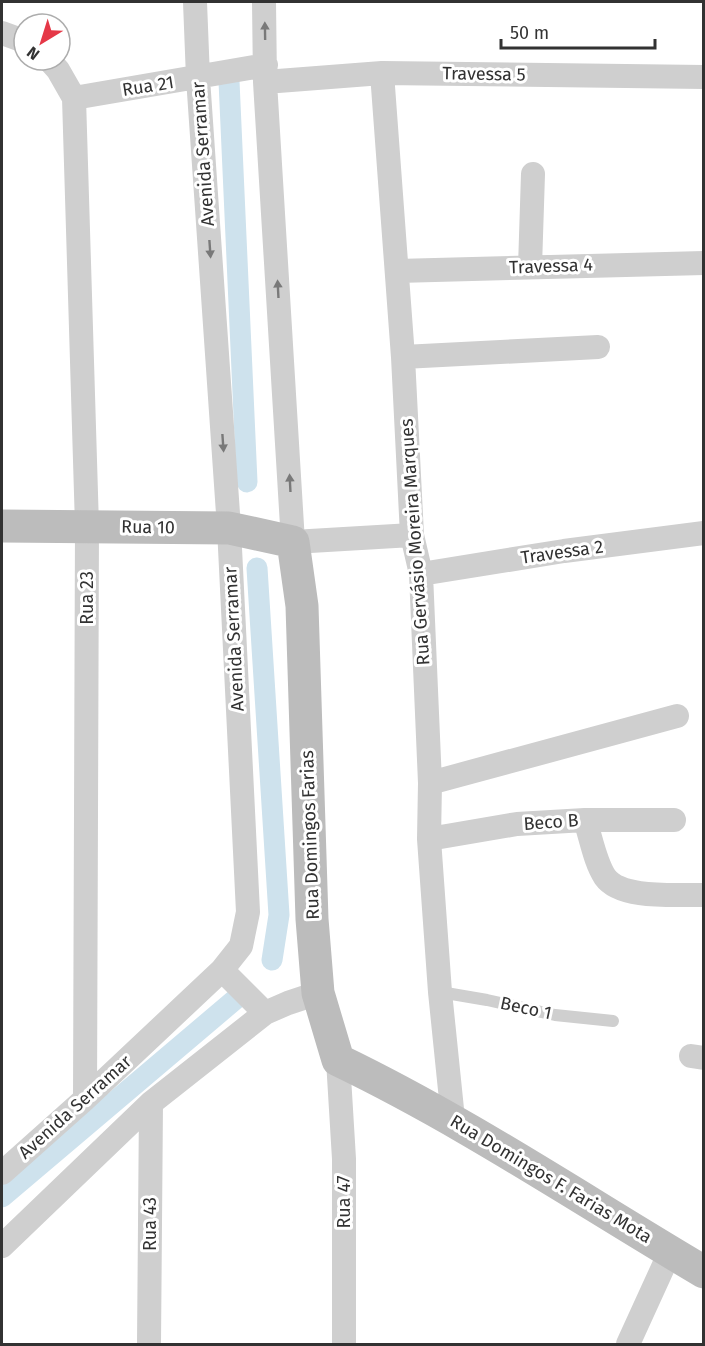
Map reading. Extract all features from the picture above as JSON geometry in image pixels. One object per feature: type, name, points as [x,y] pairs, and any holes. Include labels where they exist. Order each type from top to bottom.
[{"type":"street","name":"Avenida Serramar","points":[[2,1173],[85,1099],[222,970],[241,946],[248,912],[228,528],[195,2]]},
{"type":"street","points":[[264,2],[266,74],[293,542],[412,535]]},
{"type":"street","points":[[59,72],[74,98]]},
{"type":"street","name":"Rua Gervásio Moreira Marques","points":[[382,73],[398,271],[412,535],[421,574],[430,783],[429,838],[440,992],[453,1119]]},
{"type":"street","name":"Rua 21","points":[[74,98],[198,78],[266,74]]},
{"type":"street","name":"Travessa 5","points":[[266,74],[704,77]]},
{"type":"street","name":"Rua 23","points":[[74,98],[87,526],[85,1099]]},
{"type":"street","points":[[530,267],[533,174]]},
{"type":"street","name":"Travessa 4","points":[[398,271],[704,263]]},
{"type":"street","points":[[403,357],[598,346]]},
{"type":"street","name":"Rua 10","points":[[2,526],[228,528],[293,542]]},
{"type":"street","name":"Travessa 2","points":[[421,574],[564,551],[704,533]]},
{"type":"street","name":"Rua Domingos Farias","points":[[293,542],[302,606],[312,919],[318,993],[338,1060]]},
{"type":"street","points":[[430,783],[677,716]]},
{"type":"street","points":[[585,820],[604,876],[613,886],[626,891],[655,894],[704,895]]},
{"type":"street","name":"Beco B","points":[[429,838],[517,824],[585,820],[674,820]]},
{"type":"street","points":[[222,970],[265,1013]]},
{"type":"street","points":[[2,1246],[151,1103],[265,1013],[318,993]]},
{"type":"street","name":"Rua Domingos F. Farias Mota","points":[[338,1060],[398,1088],[453,1119],[704,1272]]},
{"type":"street","name":"Rua 47","points":[[338,1060],[344,1159],[344,1344]]},
{"type":"street","name":"Rua 43","points":[[150,1344],[151,1103]]},
{"type":"street","points":[[628,1344],[670,1252]]},
{"type":"lane","name":"Beco 1","points":[[440,992],[555,1015],[613,1021]]},
{"type":"waterway","points":[[229,81],[247,482]]},
{"type":"waterway","points":[[257,568],[279,915],[272,960]]},
{"type":"waterway","points":[[2,1197],[238,997]]}]
